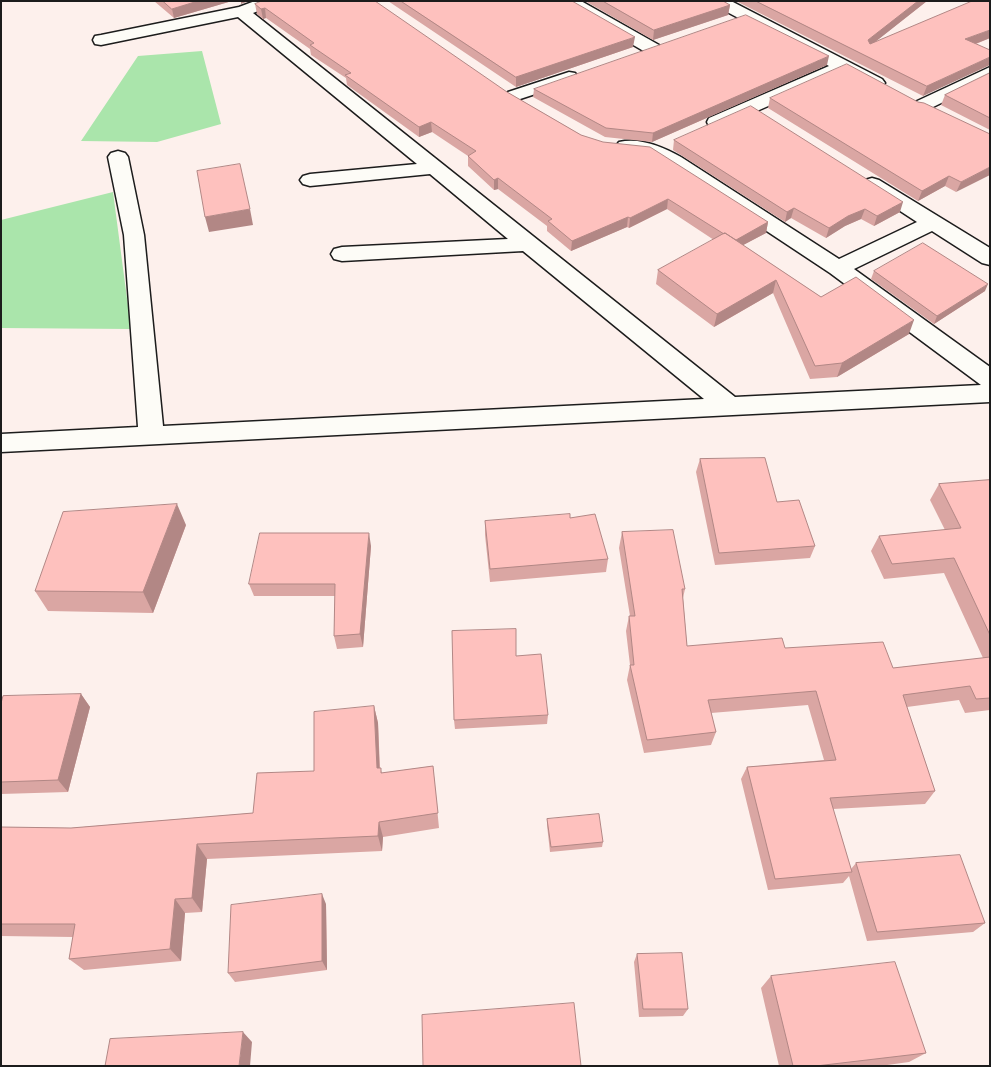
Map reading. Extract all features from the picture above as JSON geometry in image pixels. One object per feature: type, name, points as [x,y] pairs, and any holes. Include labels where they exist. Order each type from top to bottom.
[{"type":"street","points":[[101,40],[244,10],[270,1]]},
{"type":"street","points":[[569,1],[653,49]]},
{"type":"street","points":[[718,1],[938,114]]},
{"type":"street","points":[[244,10],[244,14],[728,406]]},
{"type":"street","points":[[727,22],[745,16]]},
{"type":"street","points":[[635,55],[672,42]]},
{"type":"street","points":[[698,131],[758,112],[843,66]]},
{"type":"street","points":[[514,96],[588,71]]},
{"type":"street","points":[[921,106],[990,72]]},
{"type":"street","points":[[497,85],[530,106]]},
{"type":"street","points":[[654,150],[671,142]]},
{"type":"street","points":[[611,144],[654,150],[674,161],[838,268],[990,379]]},
{"type":"street","points":[[118,157],[134,235],[152,434]]},
{"type":"street","points":[[310,180],[434,168]]},
{"type":"street","points":[[858,175],[990,258]]},
{"type":"street","points":[[838,268],[933,222]]},
{"type":"street","points":[[342,254],[528,244]]},
{"type":"street","points":[[1,442],[990,393]]},
{"type":"green space","points":[[202,51],[221,124],[157,142],[81,141],[138,56]]},
{"type":"green space","points":[[113,192],[131,329],[1,328],[1,220]]},
{"type":"building","points":[[163,1],[198,1],[172,9]]},
{"type":"building","points":[[262,1],[375,1],[507,92],[581,135],[603,142],[650,147],[768,222],[736,240],[668,199],[630,218],[628,217],[572,241],[548,221],[552,219],[498,178],[494,180],[468,156],[476,151],[431,122],[419,127],[345,75],[351,73],[310,45],[314,43],[265,8],[261,9],[255,4]]},
{"type":"building","points":[[401,1],[572,1],[635,37],[516,77]]},
{"type":"building","points":[[603,1],[723,1],[730,5],[654,30]]},
{"type":"building","points":[[756,1],[918,1],[868,40],[870,44],[972,1],[990,1],[990,30],[965,39],[990,50],[990,57],[927,86]]},
{"type":"building","points":[[746,15],[829,56],[653,133],[606,128],[534,89]]},
{"type":"building","points":[[847,64],[918,102],[924,103],[990,134],[990,167],[961,182],[949,176],[922,191],[770,98]]},
{"type":"building","points":[[990,73],[990,118],[945,95]]},
{"type":"building","points":[[751,106],[903,202],[877,216],[865,209],[848,216],[829,228],[794,208],[787,212],[674,140]]},
{"type":"building","points":[[240,164],[250,209],[205,217],[197,171]]},
{"type":"building","points":[[725,233],[821,297],[856,277],[914,320],[842,363],[815,366],[776,280],[717,314],[658,270]]},
{"type":"building","points":[[923,243],[988,284],[937,316],[874,271]]},
{"type":"building","points":[[765,458],[777,502],[799,500],[815,546],[719,553],[700,459]]},
{"type":"building","points":[[990,480],[990,635],[954,558],[892,564],[879,536],[961,528],[939,484]]},
{"type":"building","points":[[177,504],[143,592],[35,591],[63,512]]},
{"type":"building","points":[[570,514],[570,518],[595,514],[608,559],[490,569],[485,521]]},
{"type":"building","points":[[673,530],[685,589],[682,589],[687,646],[782,638],[785,648],[883,642],[893,668],[990,657],[990,698],[976,699],[970,686],[903,695],[935,791],[830,798],[852,872],[775,879],[747,767],[836,760],[816,691],[708,700],[716,732],[647,740],[630,665],[634,665],[629,616],[635,616],[622,532]]},
{"type":"building","points":[[260,533],[369,533],[360,634],[334,636],[335,584],[249,584]]},
{"type":"building","points":[[516,629],[516,656],[541,654],[548,715],[454,720],[452,631]]},
{"type":"building","points":[[81,694],[58,780],[1,782],[1,703],[3,696]]},
{"type":"building","points":[[374,706],[377,768],[381,768],[381,773],[433,766],[438,813],[379,822],[378,836],[197,844],[192,898],[175,899],[170,949],[69,959],[75,924],[1,924],[1,827],[71,828],[253,813],[257,773],[314,771],[314,712]]},
{"type":"building","points":[[599,814],[603,842],[551,847],[547,819]]},
{"type":"building","points":[[960,855],[985,923],[877,932],[856,863]]},
{"type":"building","points":[[322,894],[322,961],[228,973],[231,905]]},
{"type":"building","points":[[682,953],[688,1009],[643,1009],[637,954]]},
{"type":"building","points":[[895,962],[926,1053],[816,1066],[793,1066],[771,976]]},
{"type":"building","points":[[574,1003],[581,1066],[423,1066],[422,1015]]},
{"type":"building","points":[[243,1032],[239,1066],[105,1066],[110,1039]]}]
